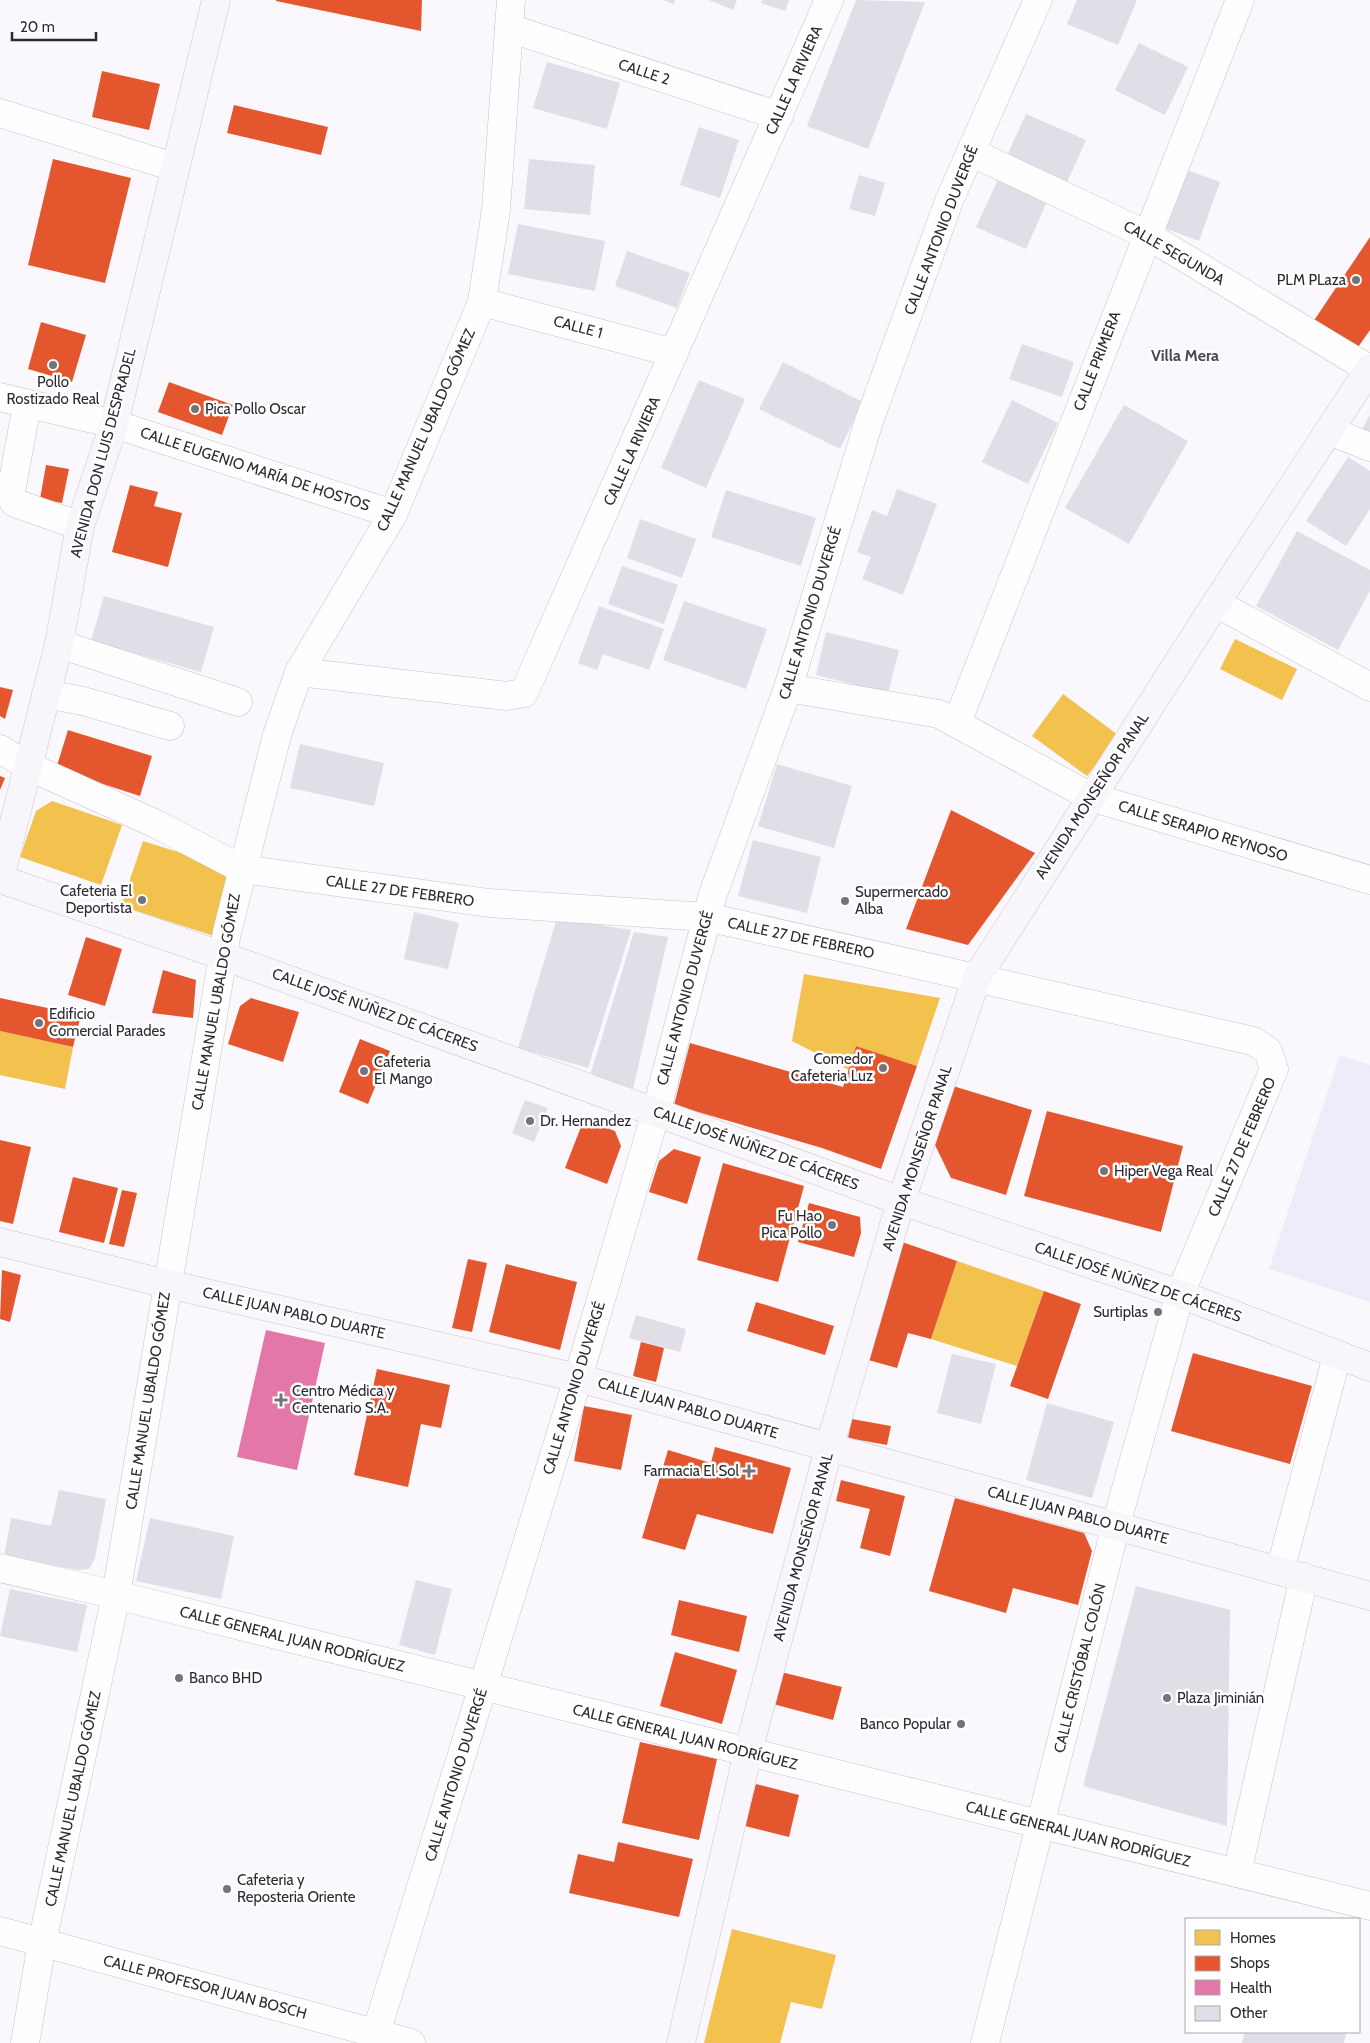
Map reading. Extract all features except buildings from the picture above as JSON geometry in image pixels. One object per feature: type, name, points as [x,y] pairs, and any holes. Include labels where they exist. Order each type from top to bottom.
[{"type":"main road","name":"AVENIDA DON LUIS DESPRADEL","points":[[0,878],[59,644],[80,526],[114,424],[174,167],[216,0]]},
{"type":"main road","name":"AVENIDA MONSEÑOR PANAL","points":[[681,2043],[748,1752],[829,1448],[901,1201],[977,977],[1216,603],[1370,368]]},
{"type":"main road","name":"CALLE JOSÉ NÚÑEZ DE CÁCERES","points":[[0,878],[223,956],[901,1201],[1180,1294],[1337,1356],[1370,1367]]},
{"type":"main road","name":"CALLE JUAN PABLO DUARTE","points":[[0,1242],[167,1284],[578,1378],[1370,1596]]},
{"type":"street","name":"CALLE MANUEL UBALDO GÓMEZ","points":[[25,2043],[42,1943],[116,1595],[223,956],[242,869],[276,735],[299,672],[393,514],[482,302],[496,210],[511,0]]},
{"type":"street","name":"CALLE LA RIVIERA","points":[[299,672],[507,696],[524,693],[829,0]]},
{"type":"street","name":"CALLE ANTONIO DUVERGÉ","points":[[375,2039],[578,1378],[656,1112],[713,894],[788,688],[869,421],[949,201],[1038,0]]},
{"type":"street","name":"CALLE PRIMERA","points":[[956,723],[1240,0]]},
{"type":"street","name":"CALLE 2","points":[[509,28],[779,116]]},
{"type":"street","points":[[0,113],[174,167]]},
{"type":"street","name":"CALLE SEGUNDA","points":[[971,152],[1147,235],[1370,368]]},
{"type":"street","name":"CALLE 1","points":[[482,302],[674,353]]},
{"type":"street","name":"CALLE EUGENIO MARÍA DE HOSTOS","points":[[0,397],[27,405],[114,424],[393,514]]},
{"type":"street","points":[[27,405],[10,497],[15,503],[80,526]]},
{"type":"street","points":[[1330,431],[1370,447]]},
{"type":"street","points":[[1216,603],[1370,687]]},
{"type":"street","points":[[59,644],[238,702]]},
{"type":"street","name":"CALLE SERAPIO REYNOSO","points":[[788,688],[939,714],[1091,797],[1370,880]]},
{"type":"street","points":[[46,694],[83,701],[170,726]]},
{"type":"street","name":"CALLE 27 DE FEBRERO","points":[[0,749],[28,766],[156,824],[242,869],[489,903],[707,917],[1253,1041],[1268,1051],[1274,1069],[1180,1294]]},
{"type":"street","name":"CALLE CRISTÓBAL COLÓN","points":[[985,2043],[1116,1525],[1180,1294]]},
{"type":"street","points":[[1237,1873],[1292,1574],[1337,1356]]},
{"type":"street","name":"CALLE GENERAL JUAN RODRÍGUEZ","points":[[0,1568],[116,1595],[484,1688],[1370,1906]]},
{"type":"street","name":"CALLE PROFESOR JUAN BOSCH","points":[[0,1931],[375,2039],[411,2043]]},
{"type":"shaded area","points":[[1340,1055],[1370,1065],[1370,1302],[1269,1269]]},
{"type":"place","name":"PLM PLaza","points":[[1356,280]]},
{"type":"place","name":"Pollo Rostizado Real","points":[[53,365]]},
{"type":"place","name":"Pica Pollo Oscar","points":[[195,409]]},
{"type":"place","name":"Cafeteria El Deportista","points":[[142,900]]},
{"type":"place","name":"Supermercado Alba","points":[[845,901]]},
{"type":"place","name":"Edificio Comercial Parades","points":[[39,1023]]},
{"type":"place","name":"Comedor Cafeteria Luz","points":[[883,1068]]},
{"type":"place","name":"Cafeteria El Mango","points":[[364,1071]]},
{"type":"place","name":"Dr. Hernandez","points":[[530,1121]]},
{"type":"place","name":"Hiper Vega Real","points":[[1104,1171]]},
{"type":"place","name":"Fu Hao Pica Pollo","points":[[832,1225]]},
{"type":"place","name":"Surtiplas","points":[[1158,1312]]},
{"type":"place","name":"Centro Médica y Centenario S.A.","points":[[281,1400]]},
{"type":"place","name":"Farmacia El Sol","points":[[749,1471]]},
{"type":"place","name":"Banco BHD","points":[[179,1678]]},
{"type":"place","name":"Plaza Jiminián","points":[[1167,1698]]},
{"type":"place","name":"Banco Popular","points":[[961,1724]]},
{"type":"place","name":"Cafeteria y Reposteria Oriente","points":[[227,1889]]},
{"type":"district","name":"Villa Mera","points":[[1185,355]]}]
